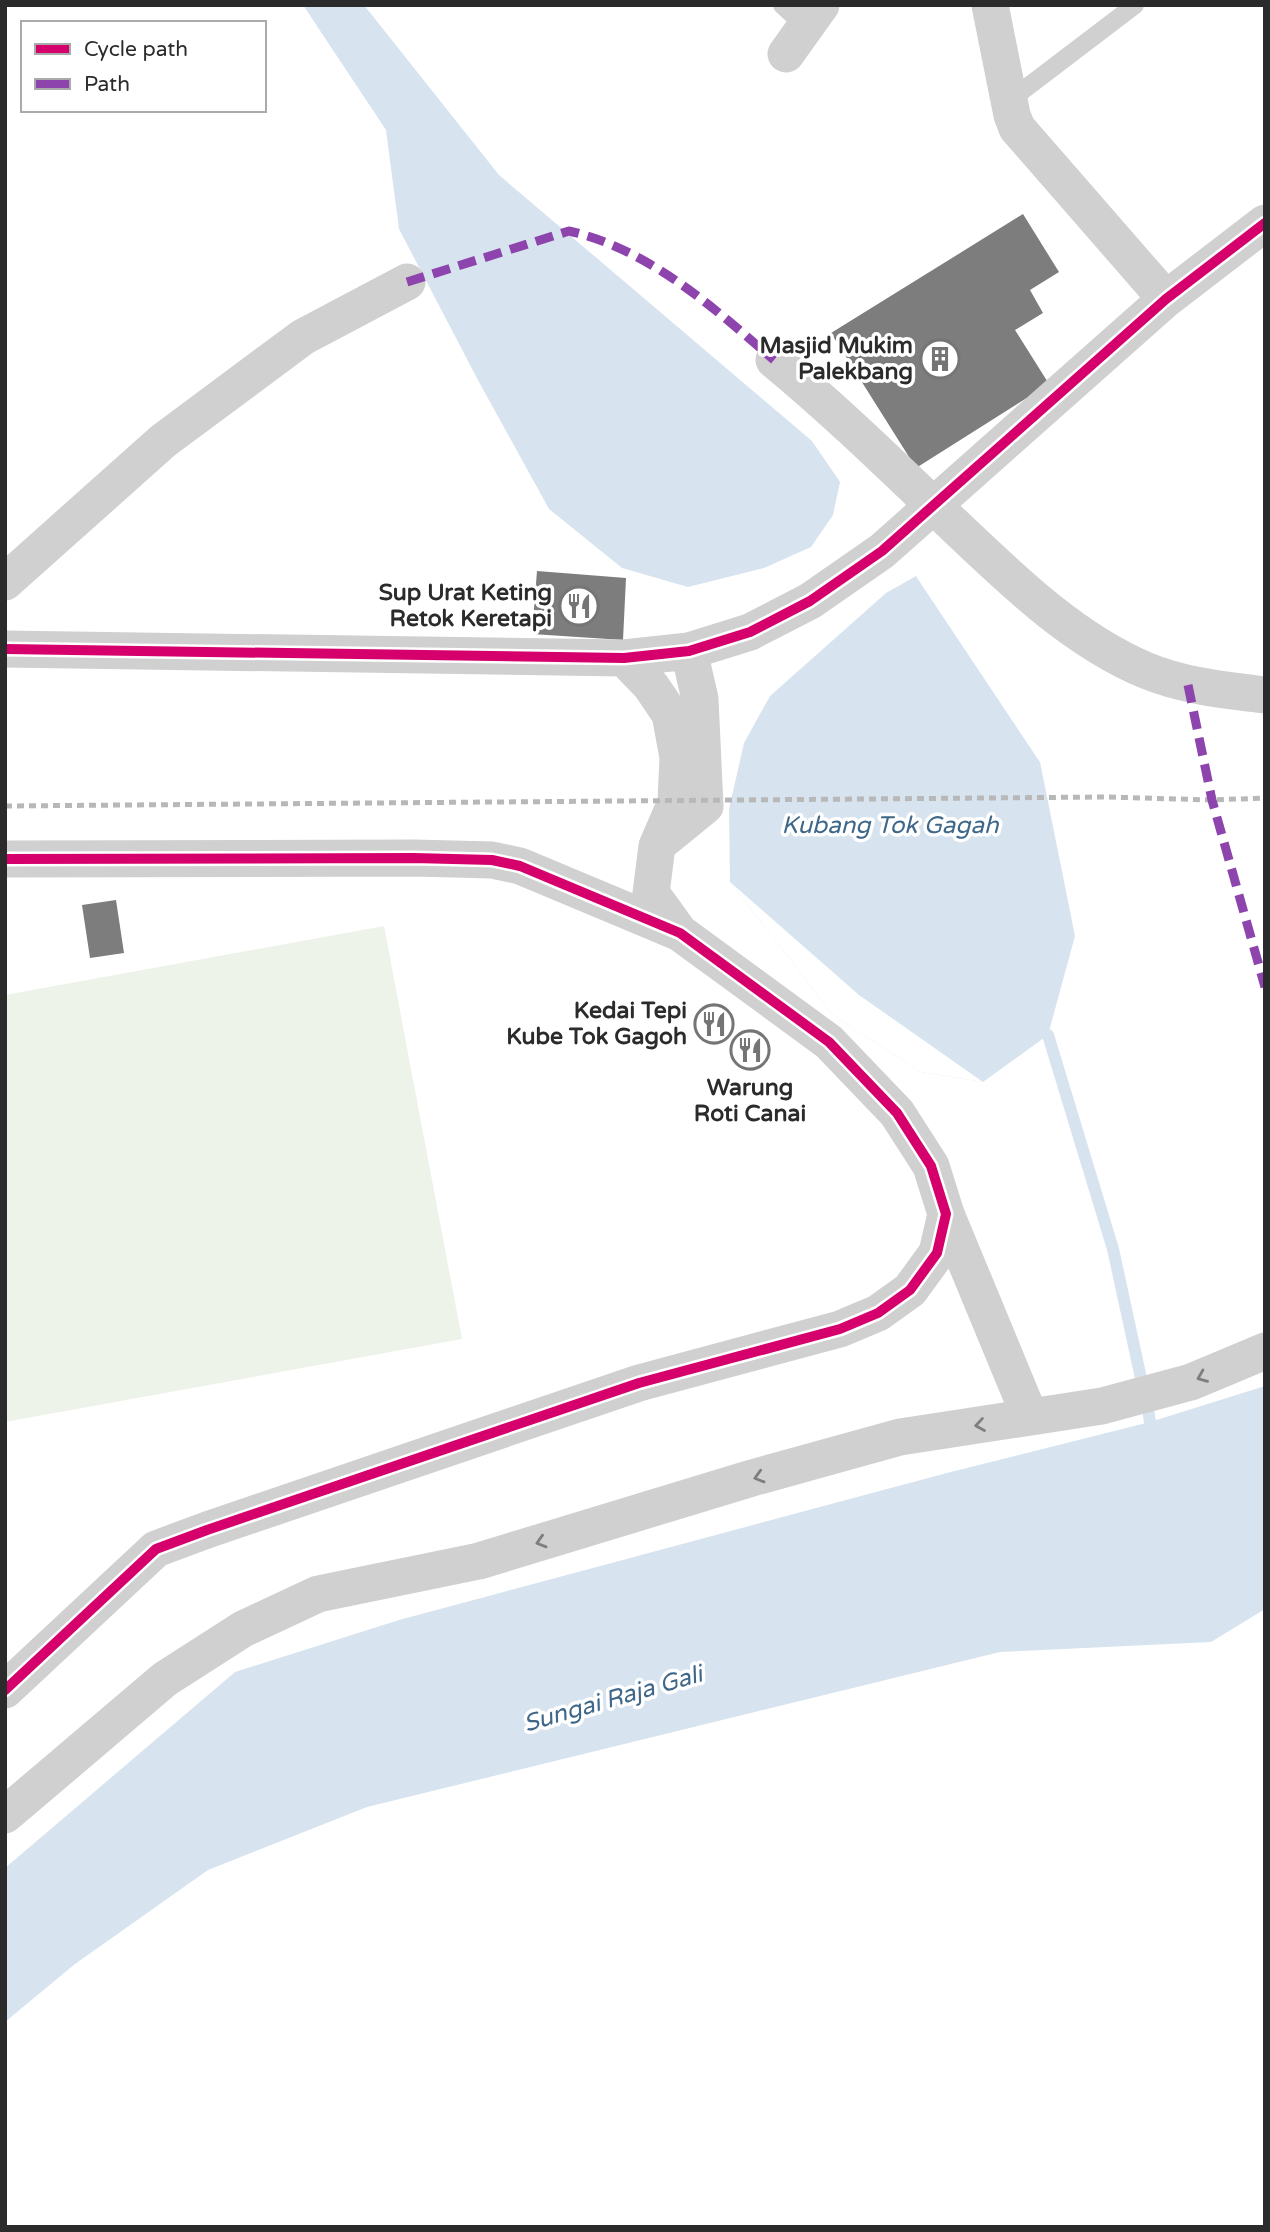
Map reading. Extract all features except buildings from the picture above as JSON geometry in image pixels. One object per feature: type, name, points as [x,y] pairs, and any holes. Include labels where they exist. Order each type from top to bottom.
[{"type":"street","points":[[990,5],[1009,101],[1014,121],[1021,133],[1166,299]]},
{"type":"street","points":[[5,649],[624,658],[689,651],[750,632],[810,601],[883,551],[1166,299],[1265,223]]},
{"type":"street","points":[[5,582],[163,442],[303,337],[407,282]]},
{"type":"street","points":[[774,360],[820,398],[1041,603],[1094,643],[1145,670],[1188,685],[1265,695]]},
{"type":"street","points":[[657,846],[705,806],[700,699],[689,651]]},
{"type":"street","points":[[624,658],[651,687],[670,715],[678,757],[676,802],[657,846],[651,892],[680,933]]},
{"type":"street","points":[[5,859],[492,860],[520,866],[680,933],[829,1042],[897,1113],[931,1166],[946,1214],[1030,1417]]},
{"type":"street","points":[[5,1690],[156,1549],[639,1383],[840,1329],[878,1313],[910,1290],[937,1253],[946,1214]]},
{"type":"street","points":[[5,1815],[165,1679],[243,1629],[318,1594],[479,1560],[752,1478],[900,1437],[1102,1406],[1191,1382],[1265,1351]]},
{"type":"lane","points":[[1009,101],[1135,5]]},
{"type":"shaded area","points":[[384,926],[462,1339],[5,1422],[5,995]]},
{"type":"water","points":[[303,5],[364,5],[499,175],[812,441],[840,482],[833,515],[811,547],[764,568],[688,587],[622,568],[549,509],[399,229],[386,130]]},
{"type":"water","name":"Kubang Tok Gagah","points":[[916,576],[1040,762],[1075,936],[1048,1035],[983,1082],[921,1072],[833,1015],[730,882],[729,809],[744,743],[770,696],[886,593]]},
{"type":"water","name":"Sungai Raja Gali","points":[[1265,1386],[1265,1609],[1211,1642],[1000,1652],[367,1807],[208,1870],[75,1964],[5,2022],[5,1868],[235,1672],[399,1620],[943,1474],[1150,1422]]},
{"type":"pier","points":[[916,576],[926,585],[1036,750],[1040,762]]},
{"type":"pier","points":[[730,882],[859,995],[983,1082],[921,1072],[833,1015]]},
{"type":"waterway","points":[[1048,1035],[1113,1249],[1142,1383]]},
{"type":"waterway","points":[[1148,1409],[1150,1422]]},
{"type":"railway","points":[[5,806],[1265,798]]},
{"type":"marked path","points":[[407,282],[569,231],[626,251],[653,266],[704,301],[774,360]]},
{"type":"marked path","points":[[1188,685],[1212,800],[1265,987]]},
{"type":"cycle path","points":[[5,649],[624,658],[689,651],[750,632],[810,601],[882,551],[1166,299],[1265,223]]},
{"type":"cycle path","points":[[5,859],[414,858],[492,860],[520,866],[680,933],[829,1042],[897,1113],[931,1166],[946,1214],[937,1253],[910,1290],[878,1313],[840,1329],[639,1383],[156,1549],[5,1690]]},
{"type":"place","name":"Masjid Mukim Palekbang","points":[[940,359]]},
{"type":"place","name":"Sup Urat Keting Retok Keretapi","points":[[579,606]]},
{"type":"place","name":"Kedai Tepi Kube Tok Gagoh","points":[[714,1024]]},
{"type":"place","name":"Warung Roti Canai","points":[[750,1050]]}]
